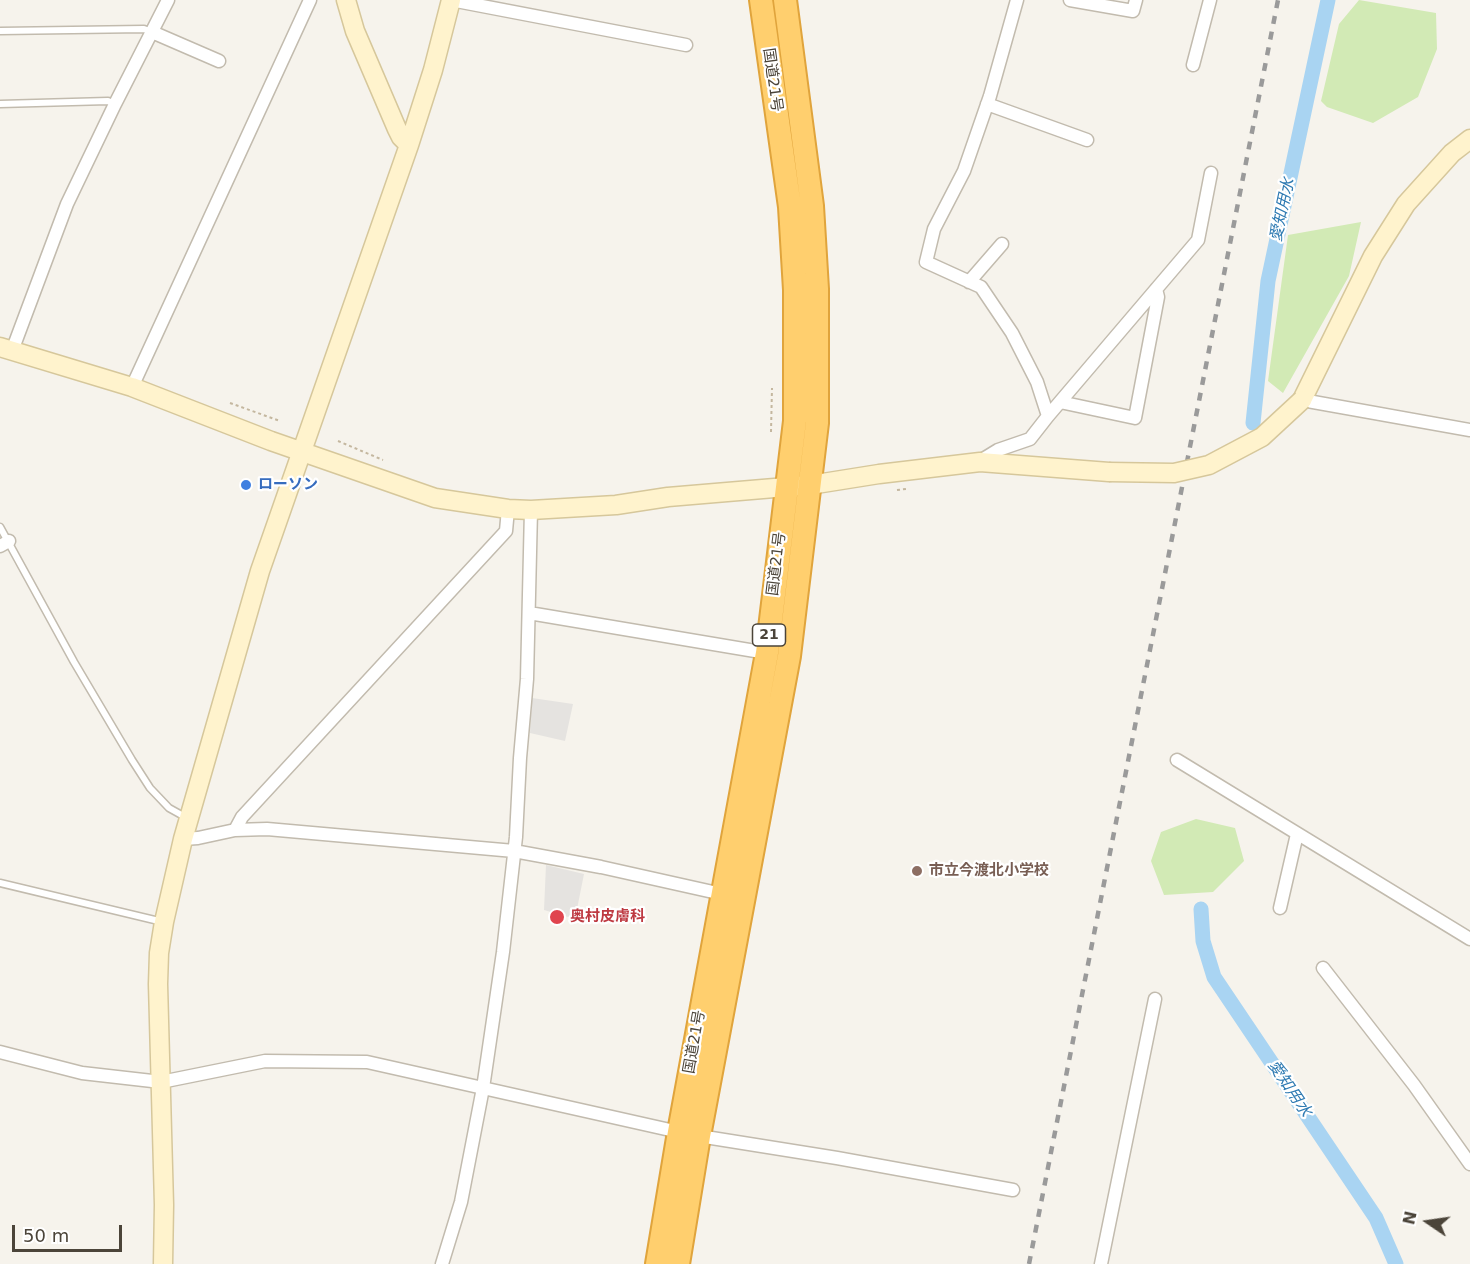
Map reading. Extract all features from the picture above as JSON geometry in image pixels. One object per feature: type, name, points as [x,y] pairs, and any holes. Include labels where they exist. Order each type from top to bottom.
[{"type":"highway","name":"国道21号","points":[[678,1264],[693,1180],[689,1134],[722,894],[767,653],[795,421],[794,278],[790,207],[760,0]]},
{"type":"highway","name":"国道21号","points":[[657,1264],[670,1192],[689,1134],[789,656],[817,423],[816,277],[812,206],[785,0]]},
{"type":"highway","points":[[691,1264],[699,1216],[693,1180]]},
{"type":"highway","points":[[650,1264],[663,1202],[670,1192]]},
{"type":"street","points":[[168,0],[67,204],[6,349],[132,387],[301,451],[435,498],[508,508],[531,510],[616,506],[668,497],[810,485],[980,462],[1109,472],[1174,474],[1209,465],[1262,437],[1302,400],[1373,256],[1406,204],[1452,153],[1470,139]]},
{"type":"street","points":[[132,387],[310,0]]},
{"type":"street","points":[[346,0],[355,31],[397,129],[409,145]]},
{"type":"street","points":[[163,1264],[164,1205],[158,973],[164,922],[183,839],[260,571],[409,145],[433,70],[451,0],[686,45]]},
{"type":"street","points":[[1017,0],[987,104],[964,171],[934,229],[926,262],[981,287],[1011,333],[1037,382],[1048,416]]},
{"type":"street","points":[[1070,0],[1133,11],[1136,0]]},
{"type":"street","points":[[1193,65],[1210,0]]},
{"type":"street","points":[[152,33],[219,61]]},
{"type":"street","points":[[987,104],[1087,140]]},
{"type":"street","points":[[980,462],[998,450],[1030,439],[1198,240],[1211,172]]},
{"type":"street","points":[[969,282],[1002,244]]},
{"type":"street","points":[[1060,402],[1135,418],[1158,297],[1156,289]]},
{"type":"street","points":[[1302,400],[1470,430]]},
{"type":"street","points":[[235,830],[242,817],[506,531],[508,508]]},
{"type":"street","points":[[442,1264],[461,1202],[483,1088],[503,952],[514,851],[527,679],[531,510]]},
{"type":"street","points":[[529,613],[767,653]]},
{"type":"street","points":[[1177,760],[1470,939]]},
{"type":"street","points":[[183,839],[235,830],[267,829],[514,851],[601,867],[722,894]]},
{"type":"street","points":[[1280,908],[1298,834]]},
{"type":"street","points":[[1323,968],[1414,1085],[1470,1164]]},
{"type":"street","points":[[1101,1264],[1155,999]]},
{"type":"street","points":[[0,1052],[82,1073],[161,1082],[266,1061],[367,1062],[641,1125],[1013,1190]]},
{"type":"lane","points":[[0,31],[144,29],[152,33]]},
{"type":"lane","points":[[0,104],[108,101],[115,104]]},
{"type":"lane","points":[[0,526],[5,544],[144,779],[169,808],[189,819]]},
{"type":"lane","points":[[0,884],[164,922]]},
{"type":"path","points":[[771,432],[772,388]]},
{"type":"path","points":[[230,403],[280,421]]},
{"type":"path","points":[[338,441],[383,460]]},
{"type":"green space","points":[[1359,0],[1436,13],[1437,49],[1418,97],[1373,123],[1327,107],[1321,101],[1339,24]]},
{"type":"green space","points":[[1361,222],[1349,276],[1283,393],[1268,381],[1288,235]]},
{"type":"green space","points":[[1196,819],[1235,828],[1244,861],[1213,892],[1164,895],[1151,861],[1161,832]]},
{"type":"shaded area","points":[[532,698],[573,704],[565,741],[530,733]]},
{"type":"shaded area","points":[[546,865],[584,874],[575,919],[544,910]]},
{"type":"waterway","name":"愛知用水","points":[[1253,423],[1268,281],[1328,0]]},
{"type":"waterway","name":"愛知用水","points":[[1201,909],[1203,941],[1214,977],[1376,1218],[1396,1264]]},
{"type":"railway","points":[[1029,1264],[1278,0]]},
{"type":"place","name":"ローソン","points":[[246,485]]},
{"type":"place","name":"市立今渡北小学校","points":[[917,871]]},
{"type":"place","name":"奥村皮膚科","points":[[557,917]]}]
